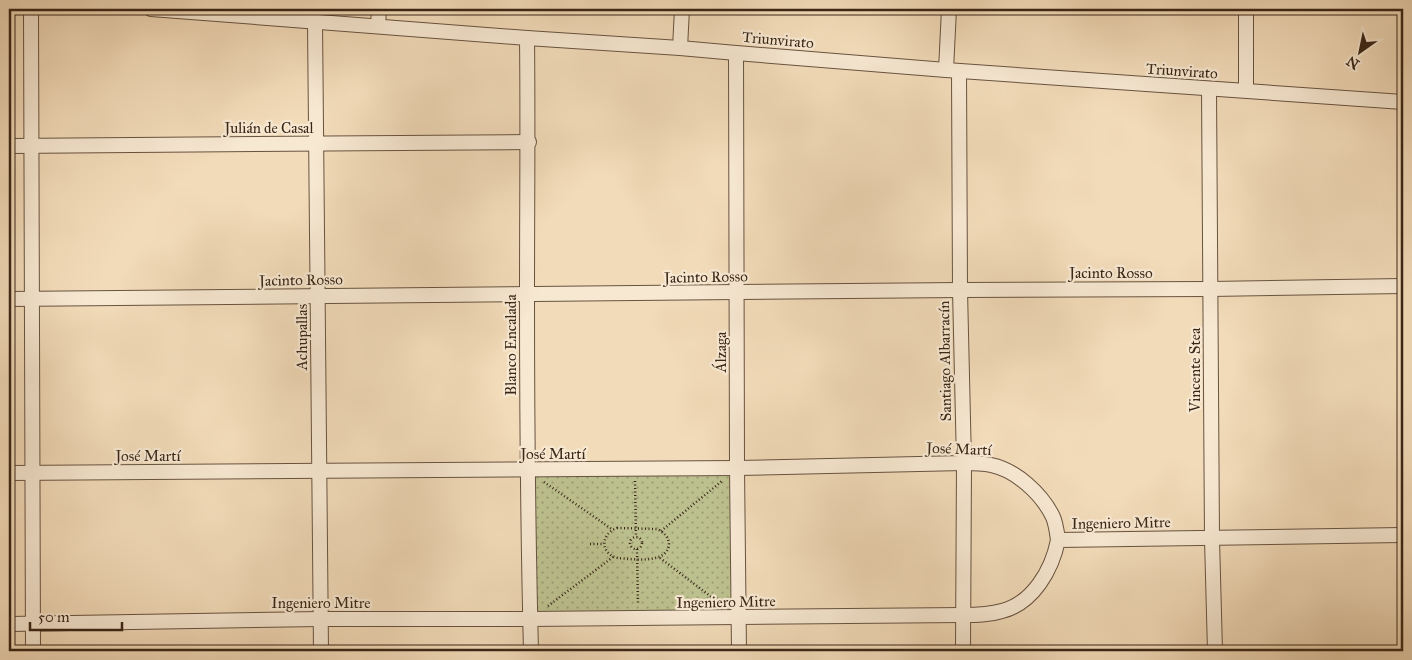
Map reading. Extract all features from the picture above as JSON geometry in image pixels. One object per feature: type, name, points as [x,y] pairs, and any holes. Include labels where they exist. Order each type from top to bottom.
[{"type":"street","points":[[30,9],[33,651]]},
{"type":"street","name":"Triunvirato","points":[[151,9],[1403,102]]},
{"type":"street","points":[[378,26],[379,9]]},
{"type":"street","points":[[680,48],[682,9]]},
{"type":"street","name":"Santiago Albarracín","points":[[949,9],[960,290],[964,463],[963,651]]},
{"type":"street","points":[[1246,9],[1246,90]]},
{"type":"street","name":"Achupallas","points":[[315,22],[321,651]]},
{"type":"street","name":"Blanco Encalada","points":[[527,38],[530,651]]},
{"type":"street","name":"Álzaga","points":[[736,53],[739,651]]},
{"type":"street","name":"Vincente Stea","points":[[1209,89],[1212,539],[1215,651]]},
{"type":"street","name":"Julián de Casal","points":[[9,146],[529,142]]},
{"type":"street","name":"Jacinto Rosso","points":[[9,300],[1403,286]]},
{"type":"street","name":"José Martí","points":[[9,473],[737,468],[964,463],[991,465],[1019,477],[1037,495],[1053,517],[1058,540]]},
{"type":"street","name":"Ingeniero Mitre","points":[[9,624],[321,619],[530,620],[987,614],[1013,607],[1033,591],[1043,578],[1055,554],[1058,540],[1403,535]]},
{"type":"path","points":[[661,531],[737,468]]},
{"type":"path","points":[[635,469],[636,537],[642,543],[637,549],[638,618]]},
{"type":"path","points":[[528,470],[613,530]]},
{"type":"path","points":[[617,528],[656,529],[661,531],[668,538],[669,544],[666,553],[660,558],[613,557],[606,551],[604,544],[606,536],[617,528]]},
{"type":"path","points":[[636,537],[631,539],[630,543],[632,548],[637,549]]},
{"type":"path","points":[[590,544],[604,544]]},
{"type":"path","points":[[530,620],[613,557]]},
{"type":"path","points":[[660,558],[739,618]]},
{"type":"green space","points":[[737,468],[739,618],[530,619],[528,470]]}]
